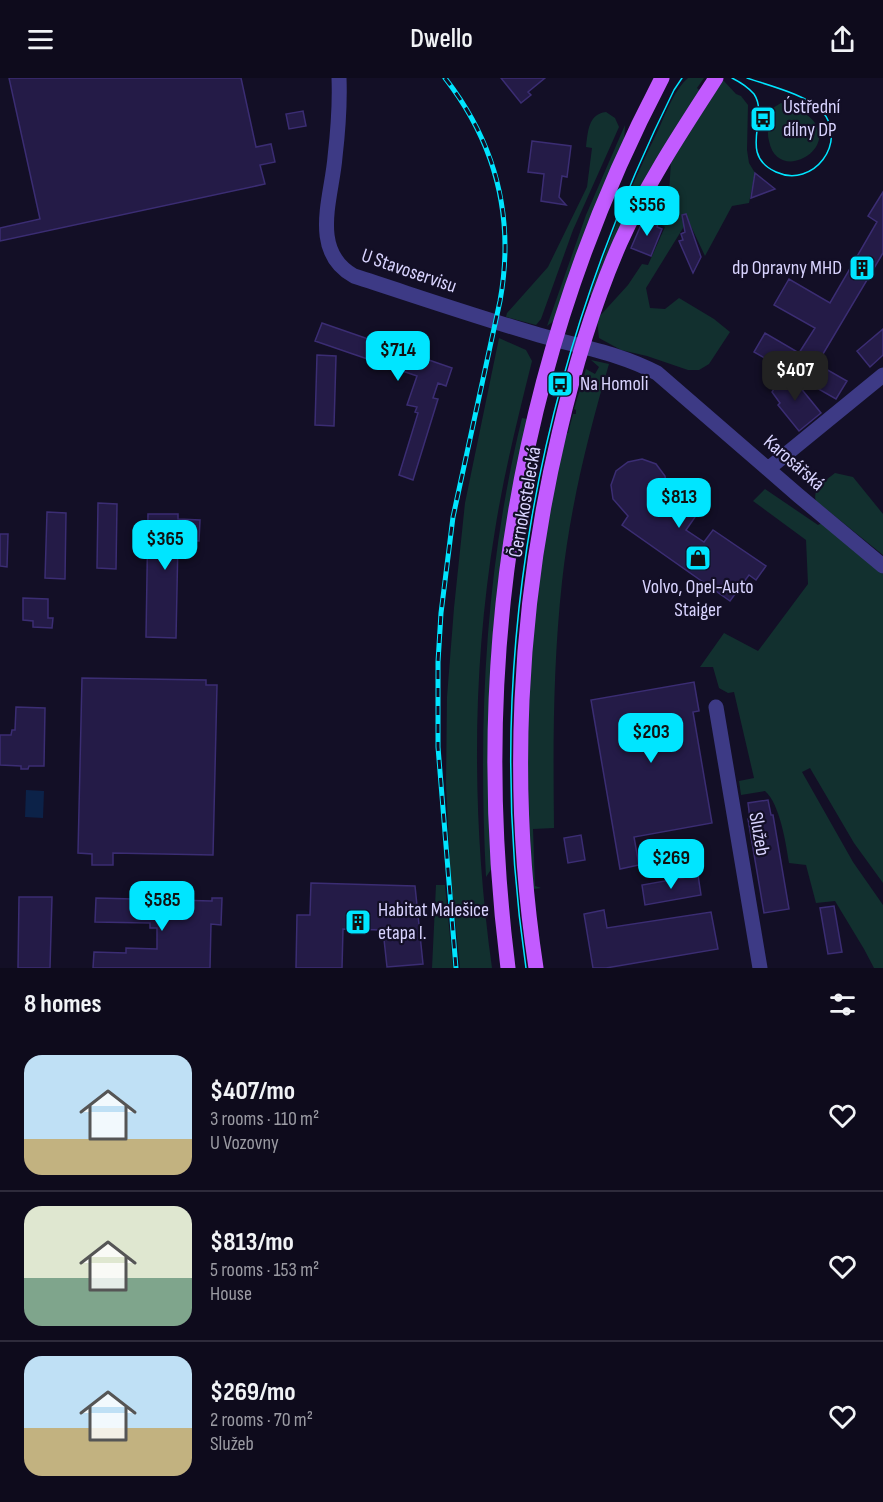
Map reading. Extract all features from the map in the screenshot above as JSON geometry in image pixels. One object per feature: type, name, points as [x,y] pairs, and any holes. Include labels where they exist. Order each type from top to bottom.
[{"type":"main road","name":"Černokostelecká","points":[[508,968],[499,882],[494,729],[497,658],[514,519],[524,462],[549,361],[571,291],[607,195],[662,78]]},
{"type":"main road","name":"Černokostelecká","points":[[536,968],[527,893],[522,814],[522,725],[531,589],[546,496],[567,402],[602,287],[639,203],[664,157],[716,78]]},
{"type":"street","name":"U Stavoservisu","points":[[339,78],[335,160],[326,225],[330,247],[339,265],[354,276],[583,346]]},
{"type":"street","name":"Karosářská","points":[[583,346],[634,361],[657,373],[883,566]]},
{"type":"street","points":[[768,469],[883,375]]},
{"type":"street","name":"Služeb","points":[[716,707],[760,968]]},
{"type":"green space","points":[[688,78],[704,78],[697,88],[700,91],[592,297],[590,294],[631,188],[672,100]]},
{"type":"green space","points":[[723,80],[748,105],[747,150],[749,163],[755,173],[749,203],[732,206],[705,256],[688,220],[646,288],[650,308],[665,309],[679,298],[714,319],[730,332],[709,364],[699,370],[688,370],[621,350],[599,338],[597,319],[628,285],[642,264],[648,265],[665,227],[657,222],[669,193],[671,161]]},
{"type":"green space","points":[[781,103],[807,115],[817,127],[819,138],[815,149],[796,161],[784,161],[775,154],[769,141],[771,109]]},
{"type":"green space","points":[[606,112],[615,118],[619,127],[573,230],[541,319],[536,325],[506,317],[507,313],[548,267],[587,187],[592,148],[586,147],[590,125],[596,116]]},
{"type":"green space","points":[[625,125],[624,142],[555,320],[547,326],[586,215]]},
{"type":"green space","points":[[499,338],[526,350],[532,361],[499,509],[487,585],[478,694],[478,804],[485,913],[492,968],[460,968],[450,868],[446,784],[447,697],[465,503]]},
{"type":"green space","points":[[591,360],[609,364],[581,472],[565,554],[555,674],[554,828],[533,829],[535,886],[541,888],[533,889],[528,719],[537,592],[545,535],[565,433],[568,433],[573,414],[576,414],[574,409],[586,369],[595,374],[599,367]]},
{"type":"green space","points":[[522,418],[527,419],[504,540],[494,617],[489,724],[492,868],[486,877],[483,761],[487,646],[500,532]]},
{"type":"green space","points":[[835,473],[853,477],[883,514],[883,555],[821,505],[818,506],[816,491]]},
{"type":"green space","points":[[765,489],[818,525],[822,523],[883,574],[883,883],[854,843],[810,768],[802,772],[853,862],[883,905],[883,968],[874,968],[835,901],[816,903],[806,865],[789,863],[782,825],[770,797],[765,791],[741,795],[739,781],[754,778],[734,692],[728,693],[719,688],[713,667],[700,667],[724,633],[758,651],[808,584],[806,540],[753,501]]},
{"type":"green space","points":[[436,885],[445,885],[453,968],[432,968]]},
{"type":"water","points":[[26,790],[44,791],[43,818],[25,817]]},
{"type":"building","points":[[9,78],[241,78],[256,147],[271,144],[275,162],[260,165],[265,184],[0,241],[0,228],[40,219]]},
{"type":"building","points":[[501,78],[545,78],[528,92],[531,95],[521,103]]},
{"type":"building","points":[[303,111],[306,126],[289,129],[286,114]]},
{"type":"building","points":[[532,141],[571,146],[567,177],[562,176],[559,197],[566,205],[541,201],[544,174],[528,172]]},
{"type":"building","points":[[755,173],[775,189],[751,198]]},
{"type":"building","name":"dp Opravny MHD","points":[[883,192],[883,253],[817,364],[847,381],[836,399],[754,352],[765,333],[799,353],[815,328],[774,305],[789,279],[830,303],[877,222],[868,216]]},
{"type":"building","points":[[686,214],[701,257],[693,273],[679,241],[683,240],[681,234],[685,232],[682,215]]},
{"type":"building","points":[[644,218],[658,223],[657,227],[662,229],[651,256],[631,248]]},
{"type":"building","points":[[322,323],[452,368],[446,386],[438,383],[433,398],[438,399],[413,480],[399,475],[418,413],[415,412],[417,407],[407,405],[417,376],[315,341]]},
{"type":"building","points":[[883,329],[883,355],[870,367],[857,351]]},
{"type":"building","points":[[317,355],[336,356],[334,426],[315,425]]},
{"type":"building","points":[[786,370],[821,413],[799,431],[778,405],[780,403],[772,392]]},
{"type":"building","points":[[642,459],[656,464],[665,476],[667,490],[685,502],[688,497],[702,507],[686,530],[704,542],[713,530],[766,566],[756,580],[749,575],[730,601],[622,525],[628,516],[613,499],[611,485],[616,471],[628,462]]},
{"type":"building","points":[[98,503],[117,504],[116,569],[97,568]]},
{"type":"building","points":[[47,512],[66,513],[65,579],[45,578]]},
{"type":"building","points":[[148,514],[178,514],[178,519],[200,520],[199,541],[178,540],[176,638],[146,637]]},
{"type":"building","points":[[0,534],[8,534],[7,567],[0,566]]},
{"type":"building","points":[[23,598],[48,599],[48,618],[53,618],[52,628],[33,627],[33,621],[23,620]]},
{"type":"building","points":[[82,678],[206,680],[206,685],[217,685],[213,855],[113,853],[113,865],[92,865],[92,854],[78,853]]},
{"type":"building","points":[[694,682],[699,711],[693,712],[712,823],[634,837],[639,865],[620,869],[591,700]]},
{"type":"building","points":[[16,707],[45,708],[44,766],[29,766],[28,769],[21,769],[21,766],[0,765],[0,735],[11,735],[12,730],[15,730]]},
{"type":"building","points":[[768,800],[771,815],[773,815],[789,909],[764,913],[748,819],[750,819],[748,803]]},
{"type":"building","points":[[581,835],[585,860],[568,863],[564,838]]},
{"type":"building","points":[[698,875],[701,895],[645,905],[642,885]]},
{"type":"building","name":"Habitat Malešice etapa I.","points":[[311,883],[415,886],[423,964],[387,967],[383,930],[343,929],[342,968],[296,968],[297,915],[310,915]]},
{"type":"building","points":[[19,897],[52,897],[50,968],[18,968]]},
{"type":"building","points":[[96,898],[212,901],[212,898],[222,898],[221,925],[211,924],[210,968],[93,968],[94,952],[126,953],[126,948],[157,949],[157,928],[150,928],[150,923],[95,922]]},
{"type":"building","points":[[834,906],[842,952],[828,954],[820,908]]},
{"type":"building","points":[[604,910],[607,928],[711,912],[718,949],[606,968],[593,968],[584,914]]},
{"type":"tram line","points":[[526,968],[514,854],[511,741],[517,628],[532,518],[555,408],[587,301],[626,194],[674,90],[682,78]]},
{"type":"tram line","points":[[732,78],[752,91],[758,104],[756,146],[758,156],[765,164],[776,172],[790,176],[803,174],[814,168],[823,160],[829,148],[831,136],[829,123],[822,111],[816,105],[797,95],[747,78]]},
{"type":"railway","points":[[445,78],[478,129],[489,156],[498,184],[505,241],[500,301],[453,517],[441,613],[438,662],[438,747],[456,968]]},
{"type":"place","name":"Ústřední dílny DP","points":[[763,119]]},
{"type":"place","name":"dp Opravny MHD","points":[[862,268]]},
{"type":"place","name":"Na Homoli","points":[[560,384]]},
{"type":"place","name":"Volvo, Opel-Auto Staiger","points":[[698,558]]},
{"type":"place","name":"Habitat Malešice etapa I.","points":[[358,922]]}]
